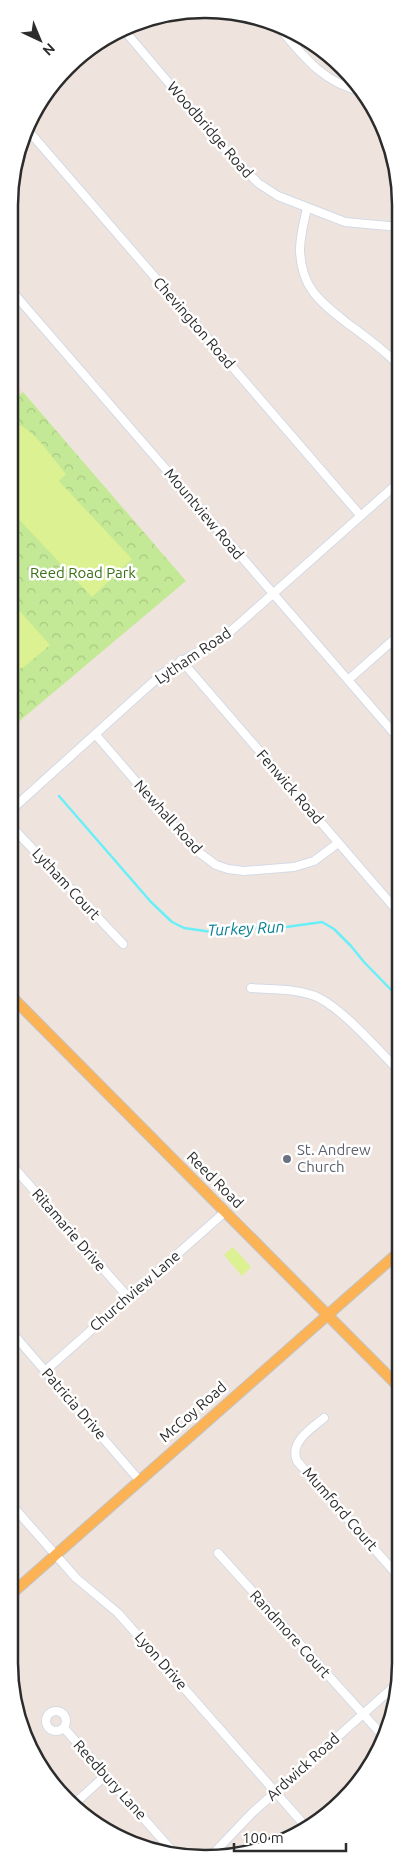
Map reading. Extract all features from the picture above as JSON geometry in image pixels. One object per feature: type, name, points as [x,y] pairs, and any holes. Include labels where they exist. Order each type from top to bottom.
[{"type":"main road","name":"Reed Road","points":[[18,1003],[392,1380]]},
{"type":"main road","name":"McCoy Road","points":[[18,1588],[392,1257]]},
{"type":"street","name":"Woodbridge Road","points":[[128,34],[242,169],[258,183],[278,196],[345,222],[392,226]]},
{"type":"street","points":[[288,37],[309,62],[330,80],[351,89]]},
{"type":"street","name":"Chevington Road","points":[[31,134],[360,516]]},
{"type":"street","points":[[307,208],[300,237],[300,261],[303,273],[312,292],[330,310],[392,359]]},
{"type":"street","name":"Mountview Road","points":[[18,298],[392,731]]},
{"type":"street","name":"Lytham Road","points":[[18,804],[163,673],[181,660],[216,642],[231,631],[392,488]]},
{"type":"street","points":[[348,680],[392,641]]},
{"type":"street","name":"Fenwick Road","points":[[181,660],[392,905]]},
{"type":"street","name":"Newhall Road","points":[[96,734],[193,848],[216,865],[244,871],[294,867],[314,861],[338,843]]},
{"type":"street","name":"Lytham Court","points":[[18,832],[123,944]]},
{"type":"street","points":[[251,988],[313,995],[336,1008],[392,1064]]},
{"type":"street","name":"Ritamarie Drive","points":[[18,1172],[128,1297]]},
{"type":"street","name":"Churchview Lane","points":[[45,1371],[226,1211]]},
{"type":"street","name":"Patricia Drive","points":[[18,1340],[139,1480]]},
{"type":"street","name":"Mumford Court","points":[[324,1418],[296,1446],[295,1456],[297,1461],[392,1570]]},
{"type":"street","name":"Lyon Drive","points":[[18,1512],[84,1587],[118,1613],[302,1822]]},
{"type":"street","name":"Randmore Court","points":[[218,1553],[379,1731]]},
{"type":"street","name":"Ardwick Road","points":[[217,1850],[252,1813],[390,1689]]},
{"type":"street","name":"Reedbury Lane","points":[[64,1728],[169,1847]]},
{"type":"street","points":[[78,1801],[106,1775]]},
{"type":"shaded area","points":[[18,386],[23,392],[18,396]]},
{"type":"green space","name":"Reed Road Park","points":[[23,392],[186,581],[18,722],[18,396]]},
{"type":"green space","points":[[18,425],[42,444],[66,474],[59,481],[132,559],[92,597],[18,518]]},
{"type":"green space","points":[[18,609],[50,645],[24,667],[18,669]]},
{"type":"green space","points":[[233,1247],[251,1267],[242,1276],[224,1255]]},
{"type":"waterway","name":"Turkey Run","points":[[59,796],[151,902],[172,922],[184,928],[212,932],[279,928],[322,922],[334,929],[392,991]]},
{"type":"place","name":"St. Andrew Church","points":[[287,1159]]}]
